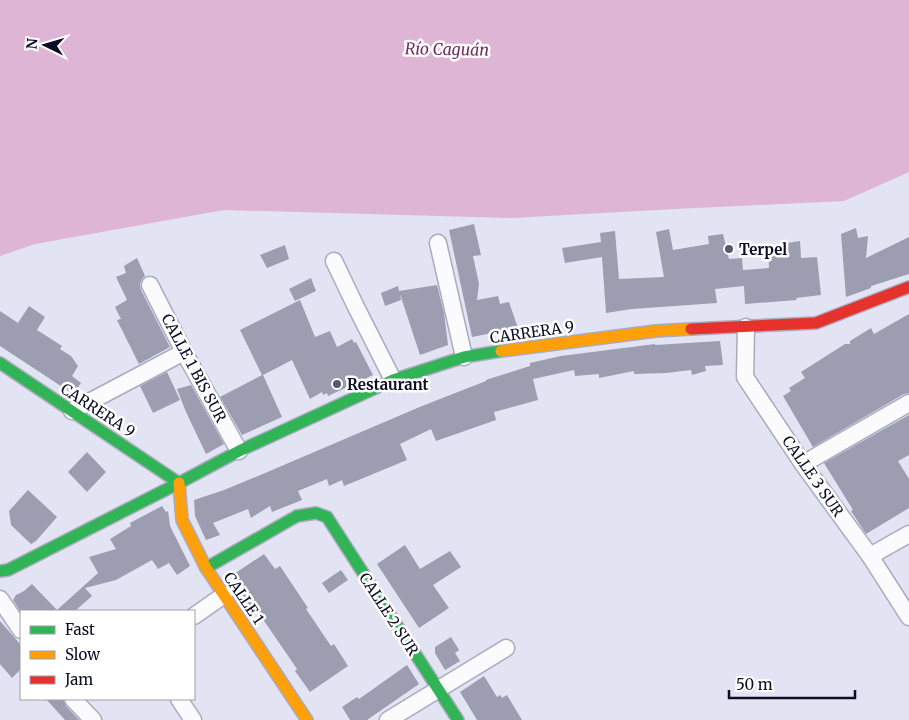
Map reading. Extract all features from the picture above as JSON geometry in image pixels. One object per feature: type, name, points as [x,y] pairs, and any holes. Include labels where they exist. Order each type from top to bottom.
[{"type":"main road","name":"CARRERA 9","points":[[0,571],[8,570],[239,452],[393,380],[464,357],[656,331],[816,323],[909,286]]},
{"type":"main road","name":"CARRERA 9","points":[[0,363],[179,483]]},
{"type":"main road","name":"CALLE 1","points":[[179,483],[182,520],[206,568],[307,720]]},
{"type":"main road","name":"CALLE 2 SUR","points":[[206,568],[297,516],[316,513],[327,517],[458,720]]},
{"type":"street","points":[[438,244],[464,357]]},
{"type":"street","points":[[334,261],[393,380]]},
{"type":"street","name":"CALLE 1 BIS SUR","points":[[150,285],[184,352],[239,452]]},
{"type":"street","name":"CALLE 3 SUR","points":[[746,327],[745,377],[803,464],[870,556],[909,617]]},
{"type":"street","points":[[72,411],[184,352]]},
{"type":"street","points":[[803,464],[909,403]]},
{"type":"street","points":[[870,556],[909,534]]},
{"type":"street","points":[[195,615],[224,595]]},
{"type":"street","points":[[0,599],[20,629]]},
{"type":"street","points":[[388,720],[506,648]]},
{"type":"street","points":[[74,700],[93,720]]},
{"type":"street","points":[[180,700],[193,720]]},
{"type":"water","name":"Río Caguán","points":[[0,0],[909,0],[909,172],[844,201],[512,218],[224,210],[35,244],[0,256]]},
{"type":"building","points":[[474,224],[481,255],[473,256],[479,284],[477,300],[498,296],[500,304],[509,302],[518,328],[472,337],[449,230]]},
{"type":"building","points":[[856,228],[858,238],[868,236],[866,258],[909,237],[909,274],[871,286],[871,288],[846,297],[841,234]]},
{"type":"building","points":[[669,229],[673,250],[709,244],[708,236],[723,234],[729,259],[742,258],[743,270],[769,268],[768,246],[800,241],[801,258],[817,257],[821,295],[796,298],[797,300],[745,304],[744,286],[715,289],[717,303],[632,309],[606,313],[602,257],[565,263],[562,248],[601,242],[600,233],[615,231],[619,279],[664,277],[656,232]]},
{"type":"building","points":[[285,245],[289,259],[267,268],[260,255]]},
{"type":"building","points":[[137,258],[145,276],[140,284],[141,290],[170,347],[139,364],[117,320],[121,319],[115,307],[127,300],[116,277],[126,273],[124,266]]},
{"type":"building","points":[[311,278],[316,291],[295,301],[289,289]]},
{"type":"building","points":[[437,285],[444,313],[448,345],[420,355],[400,294],[401,300],[385,306],[381,293],[398,286],[399,291]]},
{"type":"building","points":[[300,300],[315,337],[330,331],[337,347],[352,339],[354,343],[356,342],[373,375],[328,396],[327,393],[323,395],[322,392],[310,399],[292,360],[263,375],[282,417],[242,435],[220,397],[262,375],[240,330]]},
{"type":"building","points":[[29,306],[45,317],[37,330],[62,346],[60,349],[71,356],[78,366],[72,376],[81,383],[73,394],[0,346],[0,311],[18,323]]},
{"type":"building","points":[[909,314],[909,393],[904,394],[813,447],[783,396],[791,391],[789,388],[805,378],[801,372],[845,344],[850,344],[850,341],[871,328],[874,334]]},
{"type":"building","points":[[720,341],[723,365],[705,366],[706,371],[692,375],[691,370],[634,374],[634,371],[599,378],[599,374],[575,376],[574,370],[533,379],[538,400],[494,412],[496,420],[436,441],[431,429],[400,444],[407,460],[344,486],[342,480],[329,486],[327,479],[298,491],[302,500],[272,512],[270,506],[251,518],[248,509],[213,523],[220,535],[206,540],[195,516],[194,500],[224,490],[486,380],[530,366],[530,363],[561,356],[655,344]]},
{"type":"building","points":[[167,372],[180,400],[153,413],[140,386]]},
{"type":"building","points":[[191,385],[224,444],[206,454],[177,389]]},
{"type":"building","points":[[909,415],[909,455],[898,461],[909,479],[909,508],[866,534],[824,463]]},
{"type":"building","points":[[87,452],[106,472],[87,492],[68,472]]},
{"type":"building","points":[[28,490],[57,517],[36,541],[31,544],[11,525],[9,511]]},
{"type":"building","points":[[162,506],[166,512],[168,511],[170,526],[190,566],[177,575],[169,563],[158,569],[152,560],[116,580],[85,588],[92,596],[76,610],[57,610],[98,573],[89,557],[116,549],[110,539],[131,526],[130,523]]},
{"type":"building","points":[[405,545],[420,569],[450,551],[461,567],[433,585],[449,608],[419,628],[377,564]]},
{"type":"building","points":[[264,554],[275,569],[280,566],[331,646],[334,644],[348,666],[310,692],[295,671],[297,669],[258,612],[254,614],[240,594],[242,591],[234,574]]},
{"type":"building","points":[[341,570],[348,580],[329,593],[322,583]]},
{"type":"building","points":[[32,584],[57,610],[20,611],[13,600],[16,595]]},
{"type":"building","points":[[0,621],[20,644],[20,670],[12,678],[0,664]]},
{"type":"building","points":[[451,637],[459,650],[455,653],[460,661],[445,670],[435,653],[435,647]]},
{"type":"building","points":[[407,665],[419,684],[367,720],[350,720],[342,707],[357,697],[359,699]]},
{"type":"building","points":[[484,676],[497,697],[500,695],[502,698],[507,695],[522,720],[477,720],[460,692]]},
{"type":"building","points":[[47,700],[63,700],[66,706],[79,720],[65,720]]},
{"type":"traffic: fast","points":[[0,571],[8,570],[239,451],[393,380],[464,357],[501,351]]},
{"type":"traffic: fast","points":[[0,363],[179,483]]},
{"type":"traffic: fast","points":[[206,568],[297,516],[316,513],[327,517],[458,720]]},
{"type":"traffic: slow","points":[[501,351],[656,331],[691,329]]},
{"type":"traffic: slow","points":[[179,483],[182,520],[206,568],[307,720]]},
{"type":"traffic: jam","points":[[691,329],[816,323],[909,287]]},
{"type":"place","name":"Terpel","points":[[729,249]]},
{"type":"place","name":"Restaurant","points":[[337,384]]}]
